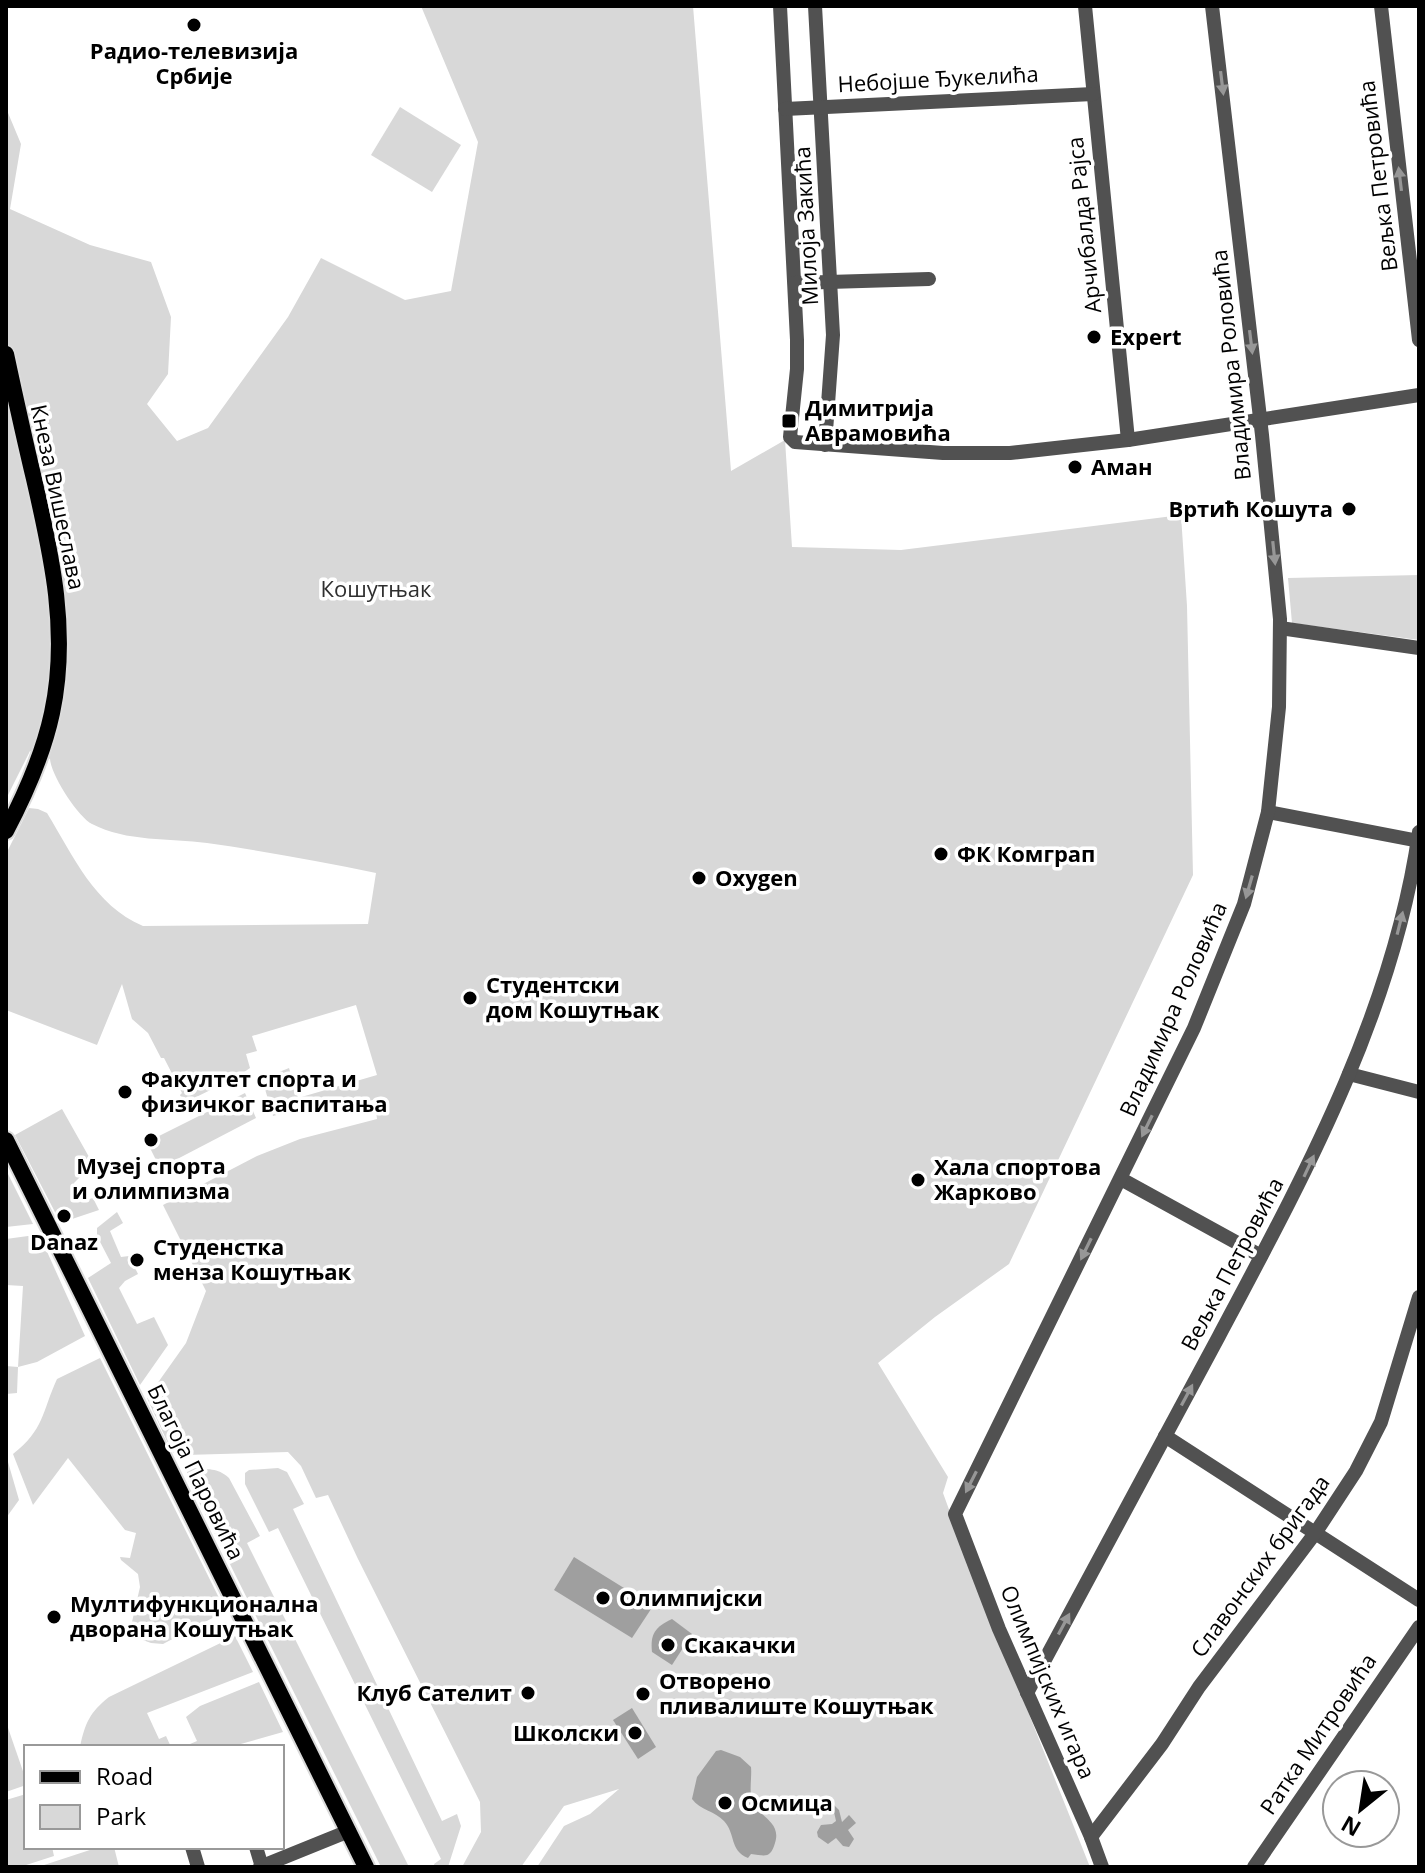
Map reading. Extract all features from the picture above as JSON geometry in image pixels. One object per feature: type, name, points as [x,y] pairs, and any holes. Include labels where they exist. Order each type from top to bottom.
[{"type":"main road","name":"Кнеза Вишеслава","points":[[6,354],[48,538],[60,635],[55,695],[48,731],[29,785],[6,831]]},
{"type":"main road","name":"Благоја Паровића","points":[[6,1140],[366,1867]]},
{"type":"street","name":"Милоја Закића","points":[[780,6],[795,283],[797,369],[791,439],[825,445],[833,335],[815,6]]},
{"type":"street","name":"Арчибалда Рајса","points":[[1085,6],[1128,440]]},
{"type":"street","name":"Владимира Роловића","points":[[955,1514],[1188,1040],[1244,904],[1268,812],[1279,707],[1280,628],[1212,6]]},
{"type":"street","name":"Вељка Петровића","points":[[1381,6],[1419,340]]},
{"type":"street","name":"Небојше Ђукелића","points":[[785,109],[1093,94]]},
{"type":"street","points":[[795,283],[929,279]]},
{"type":"street","points":[[825,445],[980,454],[1065,448],[1419,395]]},
{"type":"street","points":[[1280,628],[1419,648]]},
{"type":"street","points":[[1268,812],[1419,838]]},
{"type":"street","name":"Вељка Петровића","points":[[1027,1693],[1306,1172],[1374,1013],[1391,960],[1419,838]]},
{"type":"street","points":[[1349,1074],[1419,1092]]},
{"type":"street","points":[[1121,1179],[1261,1256]]},
{"type":"street","name":"Славонских бригада","points":[[1091,1837],[1316,1532],[1356,1471],[1381,1422],[1419,1297]]},
{"type":"street","points":[[1165,1436],[1419,1600]]},
{"type":"street","name":"Олимпијских игара","points":[[955,1514],[1102,1867]]},
{"type":"street","name":"Ратка Митровића","points":[[1254,1867],[1419,1627]]},
{"type":"street","points":[[261,1867],[349,1831]]},
{"type":"green space","name":"Кошутњак","points":[[421,6],[693,6],[731,471],[785,440],[792,547],[901,550],[1181,515],[1187,606],[1193,875],[1009,1264],[878,1363],[948,1477],[943,1493],[967,1559],[1090,1867],[537,1867],[564,1826],[590,1814],[619,1789],[564,1806],[521,1867],[462,1867],[481,1832],[480,1802],[328,1495],[316,1498],[301,1466],[288,1452],[185,1455],[172,1452],[147,1398],[186,1343],[206,1291],[163,1205],[257,1156],[300,1139],[377,1119],[376,1111],[386,1109],[383,1098],[302,1114],[298,1109],[273,1116],[262,1079],[289,1068],[298,1098],[377,1075],[356,1005],[252,1036],[257,1051],[246,1054],[250,1068],[184,1103],[164,1058],[161,1058],[148,1033],[132,1019],[122,984],[97,1045],[6,1010],[6,854],[29,808],[47,813],[76,863],[98,893],[126,917],[143,926],[368,924],[376,873],[249,849],[134,837],[105,830],[86,820],[73,805],[55,775],[50,759],[30,751],[6,799],[6,108],[21,144],[10,209],[90,245],[151,262],[171,317],[168,374],[147,404],[177,441],[208,428],[288,317],[321,258],[405,300],[451,291],[478,142]]},
{"type":"green space","points":[[400,107],[461,145],[432,192],[371,155]]},
{"type":"green space","points":[[1419,575],[1419,640],[1292,623],[1288,578]]},
{"type":"green space","points":[[245,1093],[256,1118],[160,1168],[147,1142]]},
{"type":"green space","points":[[62,1109],[93,1164],[74,1183],[83,1201],[93,1198],[99,1210],[72,1219],[67,1209],[56,1214],[15,1135]]},
{"type":"green space","points":[[6,1170],[33,1224],[6,1227]]},
{"type":"green space","points":[[117,1212],[123,1223],[110,1231],[121,1257],[129,1256],[138,1274],[119,1288],[137,1324],[154,1317],[168,1345],[140,1385],[88,1278],[111,1263],[97,1236],[97,1228]]},
{"type":"green space","points":[[39,1237],[85,1336],[37,1362],[18,1367],[23,1286],[6,1285],[6,1239]]},
{"type":"green space","points":[[100,1358],[224,1608],[222,1613],[163,1644],[129,1635],[140,1587],[138,1574],[120,1557],[130,1558],[136,1533],[125,1530],[68,1458],[33,1505],[13,1454],[37,1428],[57,1379]]},
{"type":"green space","points":[[6,1366],[18,1367],[17,1393],[6,1394]]},
{"type":"green space","points":[[6,1455],[19,1500],[6,1518]]},
{"type":"green space","points":[[193,1468],[216,1471],[229,1478],[260,1536],[247,1543],[409,1867],[381,1867],[187,1478],[187,1471]]},
{"type":"green space","points":[[278,1468],[287,1472],[304,1504],[293,1509],[442,1821],[457,1814],[461,1826],[448,1867],[435,1867],[434,1864],[441,1859],[278,1528],[269,1532],[245,1484],[245,1473],[249,1470]]},
{"type":"green space","points":[[235,1636],[253,1672],[147,1713],[159,1739],[166,1736],[170,1745],[80,1745],[89,1719],[109,1697]]},
{"type":"green space","points":[[259,1682],[283,1732],[237,1745],[188,1745],[197,1741],[186,1717],[200,1706]]},
{"type":"green space","points":[[6,1722],[24,1774],[24,1786],[6,1792]]},
{"type":"green space","points":[[24,1795],[24,1849],[52,1849],[54,1856],[20,1867],[6,1867],[6,1800]]},
{"type":"green space","points":[[93,1849],[114,1849],[119,1867],[38,1867]]},
{"type":"shaded area","name":"Олимпијски","points":[[574,1557],[653,1606],[632,1638],[554,1590]]},
{"type":"shaded area","name":"Скакачки","points":[[672,1619],[692,1634],[672,1665],[652,1652],[652,1646],[655,1632]]},
{"type":"shaded area","name":"Школски","points":[[632,1708],[656,1747],[638,1759],[613,1720]]},
{"type":"shaded area","name":"Осмица","points":[[716,1751],[740,1757],[751,1767],[752,1800],[775,1829],[775,1843],[769,1854],[751,1854],[748,1858],[742,1855],[724,1821],[692,1799],[697,1777]]},
{"type":"shaded area","points":[[832,1803],[839,1810],[842,1822],[849,1815],[856,1823],[848,1830],[854,1839],[849,1847],[843,1846],[836,1838],[828,1844],[818,1837],[821,1825],[836,1821],[834,1812],[828,1807]]},
{"type":"place","name":"Радио-телевизија Србије","points":[[194,25]]},
{"type":"place","name":"Expert","points":[[1094,337]]},
{"type":"place","name":"Димитрија Аврамовића","points":[[789,421]]},
{"type":"place","name":"Аман","points":[[1075,467]]},
{"type":"place","name":"Вртић Кошута","points":[[1349,509]]},
{"type":"place","name":"ФК Комграп","points":[[941,854]]},
{"type":"place","name":"Oxygen","points":[[699,878]]},
{"type":"place","name":"Студентски дом Кошутњак","points":[[470,998]]},
{"type":"place","name":"Факултет спорта и физичког васпитања","points":[[125,1092]]},
{"type":"place","name":"Музеј спорта и олимпизма","points":[[151,1140]]},
{"type":"place","name":"Хала спортова Жарково","points":[[918,1180]]},
{"type":"place","name":"Danaz","points":[[64,1216]]},
{"type":"place","name":"Студенстка менза Кошутњак","points":[[137,1260]]},
{"type":"place","name":"Олимпијски","points":[[603,1598]]},
{"type":"place","name":"Мултифункционална дворана Кошутњак","points":[[54,1617]]},
{"type":"place","name":"Скакачки","points":[[668,1645]]},
{"type":"place","name":"Клуб Сателит","points":[[528,1693]]},
{"type":"place","name":"Отворено пливалиште Кошутњак","points":[[643,1694]]},
{"type":"place","name":"Школски","points":[[635,1733]]},
{"type":"place","name":"Осмица","points":[[725,1803]]}]
